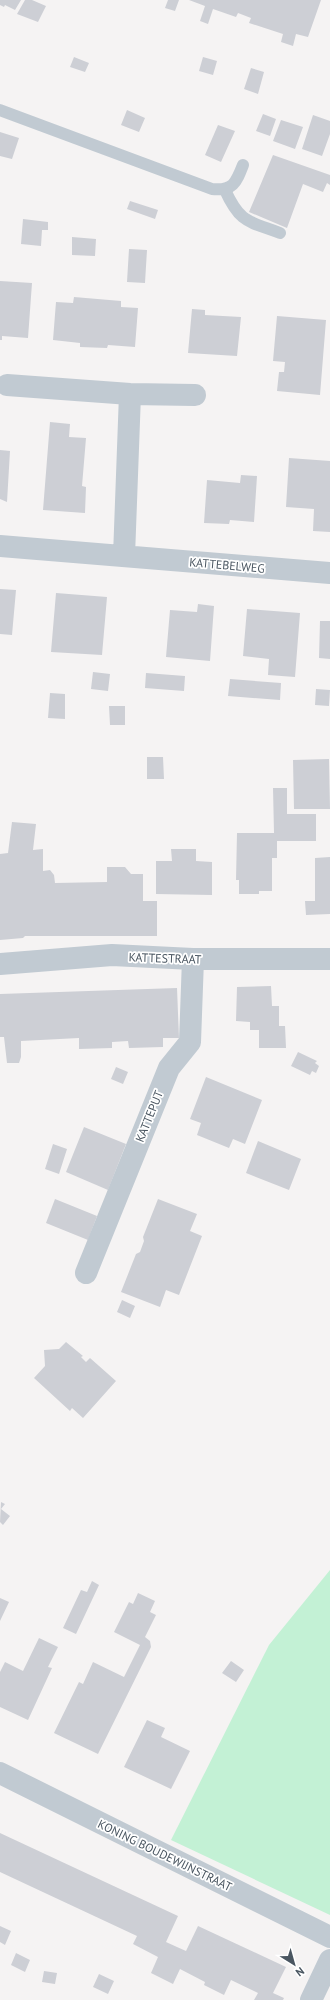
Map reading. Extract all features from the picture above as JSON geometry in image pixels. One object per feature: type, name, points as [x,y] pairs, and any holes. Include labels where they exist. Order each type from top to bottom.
[{"type":"street","points":[[7,385],[130,394],[195,395]]},
{"type":"street","points":[[124,556],[130,394]]},
{"type":"street","name":"KATTEBELWEG","points":[[0,546],[330,574]]},
{"type":"street","name":"KATTESTRAAT","points":[[0,964],[112,955],[193,959],[330,959]]},
{"type":"street","name":"KATTEPUT","points":[[86,1273],[169,1068],[190,1042],[193,959]]},
{"type":"street","name":"KONING BOUDEWIJNSTRAAT","points":[[0,1773],[330,1937]]},
{"type":"street","points":[[311,2000],[330,1960]]},
{"type":"lane","points":[[0,110],[212,189],[225,190],[236,182],[243,164]]},
{"type":"lane","points":[[225,190],[235,212],[246,220],[280,233]]},
{"type":"green space","points":[[330,1570],[330,1915],[171,1840],[269,1645]]},
{"type":"building","points":[[0,0],[21,0],[15,10],[5,5],[4,7],[0,5]]},
{"type":"building","points":[[25,0],[32,0],[46,6],[38,22],[17,14]]},
{"type":"building","points":[[168,0],[179,0],[175,11],[165,8]]},
{"type":"building","points":[[189,0],[321,0],[308,37],[296,34],[293,46],[281,42],[283,34],[249,23],[251,18],[238,13],[236,17],[213,9],[208,24],[200,21],[205,6]]},
{"type":"building","points":[[74,57],[89,63],[85,72],[70,67]]},
{"type":"building","points":[[203,57],[217,61],[213,75],[199,71]]},
{"type":"building","points":[[251,68],[264,72],[258,94],[244,89]]},
{"type":"building","points":[[127,110],[145,118],[139,132],[121,125]]},
{"type":"building","points":[[263,114],[276,119],[270,136],[256,131]]},
{"type":"building","points":[[313,115],[330,121],[330,134],[322,156],[302,149]]},
{"type":"building","points":[[281,120],[303,127],[295,149],[273,141]]},
{"type":"building","points":[[218,125],[235,131],[221,162],[205,155]]},
{"type":"building","points":[[0,132],[19,138],[12,159],[0,156]]},
{"type":"building","points":[[273,155],[330,175],[330,185],[327,183],[323,192],[303,184],[287,228],[249,212]]},
{"type":"building","points":[[130,201],[158,210],[155,219],[127,209]]},
{"type":"building","points":[[23,219],[48,222],[48,230],[42,230],[41,246],[21,244]]},
{"type":"building","points":[[72,237],[96,239],[95,256],[72,255]]},
{"type":"building","points":[[129,249],[147,250],[145,283],[127,282]]},
{"type":"building","points":[[0,281],[32,283],[28,338],[2,336],[2,340],[0,340]]},
{"type":"building","points":[[74,297],[121,301],[121,307],[138,308],[135,347],[108,345],[107,348],[80,347],[80,343],[53,340],[56,302],[73,303]]},
{"type":"building","points":[[192,309],[205,310],[205,315],[241,317],[237,356],[188,353]]},
{"type":"building","points":[[277,316],[326,320],[320,395],[277,391],[279,372],[284,372],[285,362],[273,361]]},
{"type":"building","points":[[50,422],[70,424],[69,437],[86,438],[82,486],[86,487],[85,513],[43,510]]},
{"type":"building","points":[[0,450],[10,451],[7,502],[0,499]]},
{"type":"building","points":[[289,458],[330,461],[330,532],[313,531],[314,509],[286,507]]},
{"type":"building","points":[[241,475],[257,476],[254,522],[230,520],[229,524],[204,523],[207,480],[240,483]]},
{"type":"building","points":[[0,589],[16,590],[12,635],[0,634]]},
{"type":"building","points":[[56,593],[107,597],[102,655],[51,652]]},
{"type":"building","points":[[198,604],[214,606],[210,661],[166,657],[170,610],[197,612]]},
{"type":"building","points":[[247,609],[300,613],[295,677],[268,675],[269,659],[243,656]]},
{"type":"building","points":[[320,621],[330,621],[330,659],[319,658]]},
{"type":"building","points":[[93,672],[110,674],[108,691],[91,689]]},
{"type":"building","points":[[146,673],[185,676],[184,691],[145,688]]},
{"type":"building","points":[[230,679],[281,683],[280,700],[228,696]]},
{"type":"building","points":[[316,689],[330,690],[329,706],[315,705]]},
{"type":"building","points":[[50,693],[65,694],[65,719],[48,718]]},
{"type":"building","points":[[109,706],[125,706],[125,725],[110,725]]},
{"type":"building","points":[[147,757],[163,757],[164,779],[147,779]]},
{"type":"building","points":[[329,759],[330,809],[294,809],[293,760]]},
{"type":"building","points":[[273,788],[287,788],[287,814],[316,814],[316,841],[277,841],[277,858],[272,858],[272,891],[259,891],[259,894],[239,894],[239,880],[236,880],[237,833],[274,833]]},
{"type":"building","points":[[12,822],[36,824],[33,850],[43,849],[43,871],[50,870],[54,875],[55,883],[107,882],[107,867],[125,867],[131,874],[143,874],[143,901],[157,901],[157,936],[25,936],[23,938],[0,940],[0,854],[8,853]]},
{"type":"building","points":[[171,849],[196,849],[196,861],[212,862],[212,895],[156,894],[156,861],[172,861]]},
{"type":"building","points":[[330,857],[330,914],[306,915],[305,901],[315,901],[315,858]]},
{"type":"building","points":[[271,986],[272,1006],[279,1006],[279,1026],[285,1026],[286,1048],[259,1048],[259,1030],[250,1030],[250,1022],[236,1021],[237,987]]},
{"type":"building","points":[[177,988],[179,1038],[163,1038],[163,1047],[129,1048],[128,1041],[112,1042],[112,1048],[79,1049],[79,1038],[21,1041],[21,1057],[19,1063],[7,1063],[4,1037],[0,1037],[0,994]]},
{"type":"building","points":[[298,1052],[317,1061],[315,1063],[319,1066],[316,1073],[312,1071],[310,1075],[291,1066]]},
{"type":"building","points":[[116,1067],[128,1072],[123,1084],[111,1079]]},
{"type":"building","points":[[206,1077],[262,1100],[245,1144],[233,1139],[229,1148],[197,1135],[201,1123],[190,1119]]},
{"type":"building","points":[[84,1127],[126,1144],[108,1190],[66,1172]]},
{"type":"building","points":[[258,1141],[301,1159],[289,1190],[246,1173]]},
{"type":"building","points":[[53,1144],[67,1149],[59,1174],[45,1169]]},
{"type":"building","points":[[55,1199],[97,1216],[88,1240],[46,1223]]},
{"type":"building","points":[[158,1199],[197,1214],[190,1231],[202,1236],[179,1295],[166,1290],[160,1307],[121,1292],[136,1254],[140,1252],[144,1241],[143,1237]]},
{"type":"building","points":[[122,1300],[135,1306],[130,1318],[117,1312]]},
{"type":"building","points":[[66,1342],[83,1356],[81,1357],[86,1362],[90,1358],[116,1381],[83,1418],[72,1408],[70,1411],[34,1378],[45,1366],[44,1350],[59,1349]]},
{"type":"building","points":[[1,1502],[5,1504],[1,1509],[10,1516],[3,1525],[0,1522]]},
{"type":"building","points":[[92,1581],[99,1585],[76,1634],[63,1628],[81,1590],[87,1592]]},
{"type":"building","points":[[138,1593],[155,1601],[150,1612],[156,1615],[145,1637],[150,1641],[151,1647],[98,1754],[54,1733],[79,1682],[83,1684],[93,1662],[124,1677],[140,1645],[114,1632],[129,1602],[133,1604]]},
{"type":"building","points":[[0,1598],[9,1602],[0,1621]]},
{"type":"building","points":[[39,1638],[58,1647],[48,1667],[52,1668],[28,1720],[0,1707],[0,1672],[5,1662],[23,1671]]},
{"type":"building","points":[[231,1661],[244,1670],[236,1682],[222,1673]]},
{"type":"building","points":[[147,1720],[165,1728],[161,1737],[190,1751],[171,1789],[124,1767]]},
{"type":"building","points":[[0,1833],[178,1916],[166,1942],[186,1951],[198,1926],[286,1967],[273,1993],[284,1998],[283,2000],[254,2000],[258,1993],[231,1980],[224,1995],[204,1985],[205,1982],[180,1969],[173,1984],[151,1973],[158,1957],[133,1944],[137,1936],[0,1872]]},
{"type":"building","points":[[0,1926],[11,1931],[5,1945],[0,1942]]},
{"type":"building","points":[[16,1953],[30,1960],[25,1972],[11,1965]]},
{"type":"building","points":[[44,1971],[57,1973],[55,1984],[42,1982]]},
{"type":"building","points":[[99,1974],[114,1981],[108,1994],[93,1987]]}]
